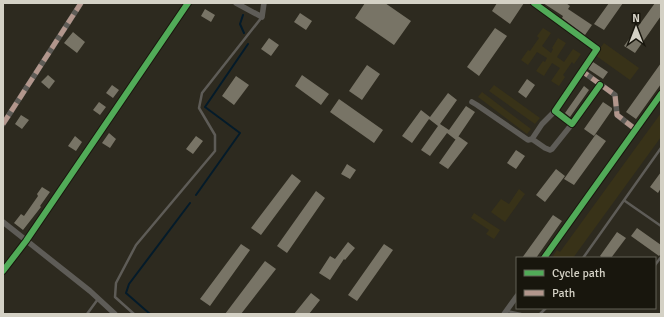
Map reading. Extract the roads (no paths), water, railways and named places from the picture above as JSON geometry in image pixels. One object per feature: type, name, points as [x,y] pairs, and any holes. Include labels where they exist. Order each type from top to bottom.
[{"type":"street","points":[[3,124],[81,3]]},
{"type":"street","points":[[3,271],[26,241],[188,3]]},
{"type":"street","points":[[236,3],[262,17],[264,3]]},
{"type":"street","points":[[532,139],[542,124],[555,111],[597,49],[534,3]]},
{"type":"street","points":[[582,71],[615,95],[617,115],[635,129]]},
{"type":"street","points":[[472,102],[528,140],[532,139],[548,150],[552,149],[572,124],[600,85]]},
{"type":"street","points":[[545,257],[661,94]]},
{"type":"street","points":[[555,111],[572,124]]},
{"type":"street","points":[[3,222],[90,291],[115,314]]},
{"type":"street","points":[[505,312],[516,297]]},
{"type":"lane","points":[[134,314],[115,297],[116,283],[136,246],[215,151],[215,135],[199,108],[202,93],[262,17]]},
{"type":"lane","points":[[584,257],[625,201],[661,148]]},
{"type":"lane","points":[[625,201],[661,226]]},
{"type":"lane","points":[[87,314],[98,299]]},
{"type":"lane","points":[[505,312],[522,314]]},
{"type":"waterway","points":[[243,15],[240,24],[244,33]]},
{"type":"waterway","points":[[196,195],[240,133],[205,107],[248,44]]},
{"type":"waterway","points":[[150,314],[126,293],[129,284],[190,203]]}]
